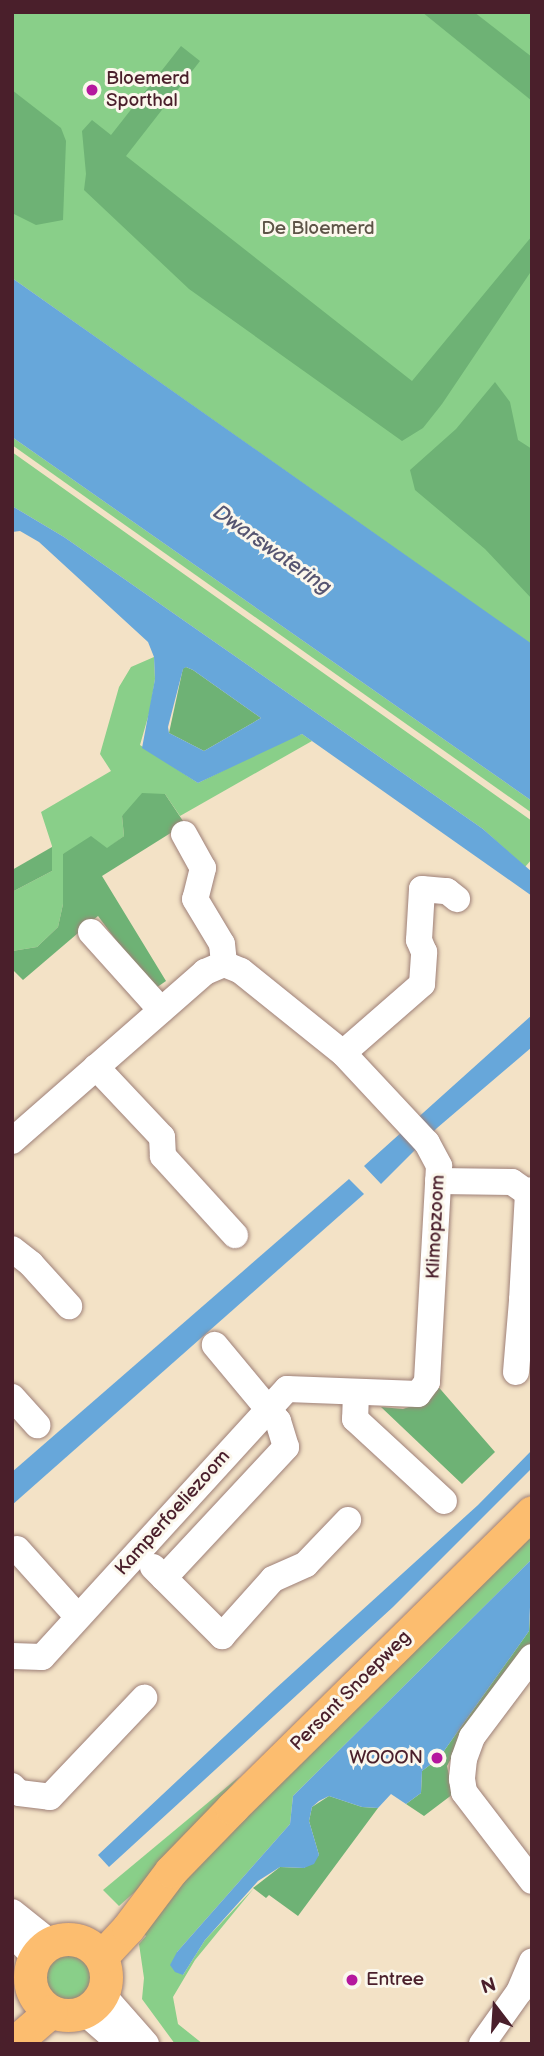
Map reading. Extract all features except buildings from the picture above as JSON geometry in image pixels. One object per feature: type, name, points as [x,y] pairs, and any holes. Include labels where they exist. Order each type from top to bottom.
[{"type":"main road","name":"Persant Snoepweg","points":[[94,1950],[532,1513]]},
{"type":"main road","points":[[69,1938],[94,1950],[107,1980],[93,2003],[67,2015],[42,2003],[30,1979],[33,1945],[69,1938]]},
{"type":"main road","points":[[12,2021],[42,2003]]},
{"type":"main road","points":[[13,2044],[42,2003]]},
{"type":"street","points":[[16,1129],[96,1067],[205,972],[224,964],[222,944],[195,898],[203,868],[184,834]]},
{"type":"street","points":[[343,1053],[422,984],[424,951],[419,940],[422,889],[447,891],[457,899]]},
{"type":"street","points":[[91,932],[161,1010]]},
{"type":"street","name":"Klimopzoom","points":[[224,964],[242,971],[343,1053],[427,1143],[439,1166],[428,1382],[418,1394],[356,1393]]},
{"type":"street","points":[[96,1067],[162,1137],[163,1156],[234,1235]]},
{"type":"street","points":[[438,1181],[512,1182],[530,1191],[527,1306],[516,1372]]},
{"type":"street","points":[[12,1250],[31,1264],[69,1306]]},
{"type":"street","name":"Kamperfoeliezoom","points":[[164,1578],[285,1447],[278,1421],[215,1345]]},
{"type":"street","name":"Kamperfoeliezoom","points":[[12,1656],[42,1657],[288,1389],[356,1393]]},
{"type":"street","points":[[356,1393],[355,1419],[444,1501]]},
{"type":"street","points":[[12,1397],[37,1425]]},
{"type":"street","points":[[138,1552],[222,1636],[273,1579],[306,1564],[348,1520]]},
{"type":"street","points":[[17,1549],[78,1617]]},
{"type":"street","points":[[532,1657],[472,1737],[464,1759],[462,1779],[464,1792],[532,1881]]},
{"type":"street","points":[[12,1786],[19,1793],[50,1797],[144,1698]]},
{"type":"street","points":[[12,1912],[33,1945]]},
{"type":"street","points":[[482,2044],[526,1991],[532,1962]]},
{"type":"street","points":[[93,2003],[121,2044]]},
{"type":"street","points":[[93,2003],[146,2044]]},
{"type":"green space","name":"De Bloemerd","points":[[12,12],[532,12],[532,645],[12,278]]},
{"type":"green space","points":[[422,12],[474,12],[532,57],[532,101]]},
{"type":"green space","points":[[181,46],[200,61],[126,156],[412,381],[532,236],[532,270],[442,404],[423,428],[402,441],[189,289],[84,190],[86,174],[82,131],[92,120],[111,135]]},
{"type":"green space","points":[[12,90],[61,128],[66,141],[63,220],[36,225],[12,213]]},
{"type":"green space","points":[[495,382],[510,402],[518,440],[532,449],[532,599],[485,549],[415,490],[410,470],[456,429]]},
{"type":"green space","points":[[12,437],[532,801],[532,813],[12,445]]},
{"type":"green space","points":[[12,452],[532,821],[532,859],[525,867],[483,829],[64,537],[12,506]]},
{"type":"green space","points":[[154,657],[155,679],[140,745],[198,783],[285,740],[302,734],[312,741],[180,816],[165,794],[122,816],[124,836],[107,849],[63,854],[63,904],[58,927],[37,947],[12,951],[12,892],[52,871],[52,846],[41,812],[111,771],[100,754],[119,687],[131,667]]},
{"type":"green space","points":[[186,667],[261,718],[204,751],[169,733],[183,668]]},
{"type":"green space","points":[[142,793],[165,794],[185,824],[102,876],[166,981],[153,990],[98,916],[23,980],[12,969],[12,951],[37,947],[58,927],[63,904],[63,854],[91,836],[107,848],[124,836],[122,816]]},
{"type":"green space","points":[[52,847],[52,871],[12,892],[12,870]]},
{"type":"green space","points":[[435,1383],[495,1452],[462,1484],[381,1407],[403,1409],[427,1401]]},
{"type":"green space","points":[[532,1526],[532,1559],[293,1796],[290,1824],[177,1952],[183,1975],[205,1940],[254,1888],[195,1960],[173,1997],[178,2024],[203,2044],[175,2044],[142,1999],[144,1978],[139,1944],[146,1936],[137,1926]]},
{"type":"green space","points":[[532,1581],[532,1642],[465,1733],[447,1766],[453,1794],[424,1816],[406,1804],[421,1793],[422,1771],[439,1758],[529,1631]]},
{"type":"green space","points":[[240,1776],[155,1874],[119,1906],[103,1890]]},
{"type":"green space","points":[[329,1796],[362,1807],[378,1808],[298,1916],[269,1895],[266,1898],[253,1888],[280,1867],[304,1868],[319,1855],[309,1821],[312,1807]]},
{"type":"green space","points":[[68,1952],[85,1959],[92,1976],[85,1993],[68,2000],[51,1993],[44,1976],[51,1959]]},
{"type":"water","name":"Dwarswatering","points":[[12,278],[532,644],[532,801],[12,437]]},
{"type":"water","points":[[12,506],[64,537],[483,829],[532,872],[532,896],[302,734],[198,783],[142,748],[155,679],[154,657],[148,642],[39,542],[20,531],[12,532]],"holes":[[[186,667],[261,718],[204,751],[169,733],[168,727],[183,669]]]},
{"type":"water","points":[[532,1015],[532,1047],[437,1128],[381,1184],[364,1166]]},
{"type":"water","points":[[349,1179],[364,1194],[12,1505],[12,1472]]},
{"type":"water","points":[[532,1450],[532,1468],[393,1607],[109,1867],[98,1855],[274,1690],[478,1505]]},
{"type":"water","points":[[532,1559],[529,1631],[439,1758],[422,1771],[421,1793],[406,1804],[391,1794],[378,1808],[362,1807],[329,1796],[319,1801],[312,1807],[309,1821],[319,1855],[314,1864],[304,1868],[280,1867],[258,1881],[205,1940],[183,1975],[175,1972],[170,1965],[177,1952],[290,1824],[293,1796]]},
{"type":"place","name":"Bloemerd Sporthal","points":[[92,90]]},
{"type":"place","name":"WOOON","points":[[437,1758]]},
{"type":"place","name":"Entree","points":[[352,1980]]}]
